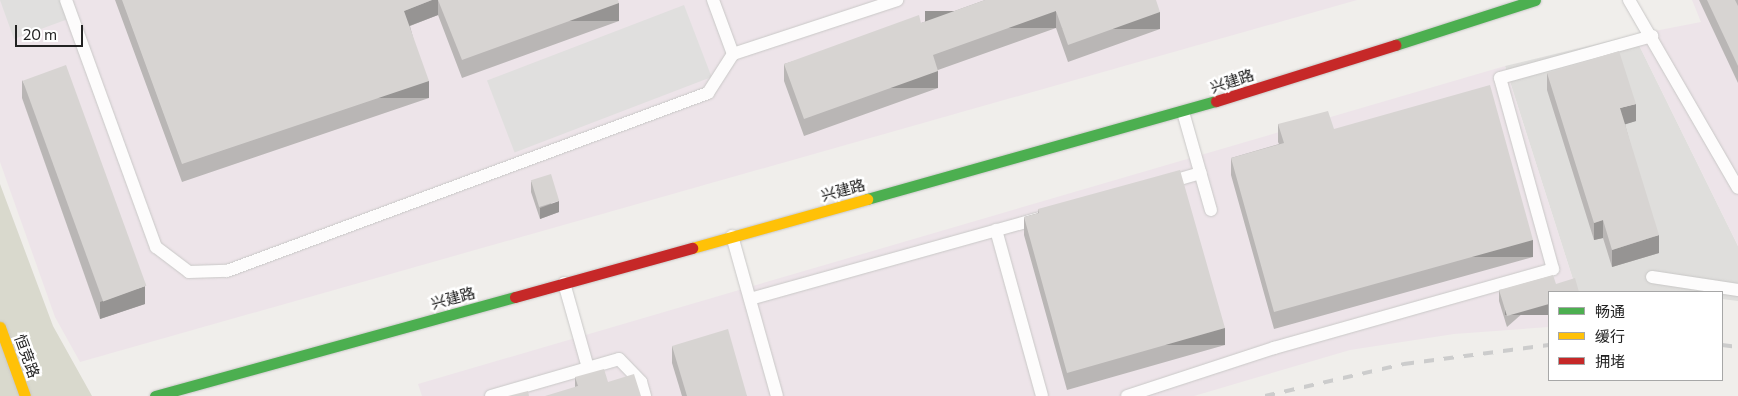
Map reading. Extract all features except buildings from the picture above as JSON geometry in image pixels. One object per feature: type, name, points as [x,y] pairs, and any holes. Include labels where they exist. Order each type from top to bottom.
[{"type":"street","name":"兴建路","points":[[155,396],[1183,112],[1535,0]]},
{"type":"street","name":"恒竞路","points":[[0,327],[25,396]]},
{"type":"lane","points":[[66,0],[156,247],[189,272],[227,270],[708,93],[733,54],[897,0]]},
{"type":"lane","points":[[714,0],[733,54]]},
{"type":"lane","points":[[1629,0],[1652,36],[1738,188]]},
{"type":"lane","points":[[1127,396],[1274,348],[1553,269],[1500,78],[1652,36]]},
{"type":"lane","points":[[1183,112],[1211,210]]},
{"type":"lane","points":[[1154,186],[1201,173]]},
{"type":"lane","points":[[750,299],[1052,214]]},
{"type":"lane","points":[[996,230],[1042,396]]},
{"type":"lane","points":[[732,236],[778,396]]},
{"type":"lane","points":[[1652,276],[1738,290]]},
{"type":"lane","points":[[564,283],[588,368]]},
{"type":"lane","points":[[491,396],[619,359],[641,382],[645,396]]},
{"type":"shaded area","points":[[0,0],[1357,0],[80,362],[55,317],[0,162]]},
{"type":"shaded area","points":[[0,0],[61,0],[68,19],[14,39]]},
{"type":"shaded area","points":[[1692,0],[1738,0],[1738,246],[1634,35],[1701,22]]},
{"type":"shaded area","points":[[684,5],[712,77],[515,153],[487,81]]},
{"type":"shaded area","points":[[1634,35],[1738,246],[1738,301],[1723,299],[1723,291],[1577,291],[1505,66]]},
{"type":"shaded area","points":[[1505,66],[1577,291],[1548,291],[1548,327],[1454,334],[1350,350],[1194,396],[422,396],[418,384]]},
{"type":"shaded area","points":[[0,184],[53,326],[92,396],[0,396]]},
{"type":"railway","points":[[1265,396],[1404,364],[1548,345]]},
{"type":"railway","points":[[1723,345],[1738,347]]},
{"type":"traffic: fast","points":[[1395,45],[1535,0]]},
{"type":"traffic: fast","points":[[867,199],[1216,101]]},
{"type":"traffic: fast","points":[[155,396],[515,297]]},
{"type":"traffic: slow","points":[[692,248],[867,199]]},
{"type":"traffic: slow","points":[[0,327],[25,396]]},
{"type":"traffic: jam","points":[[1216,101],[1395,45]]},
{"type":"traffic: jam","points":[[515,297],[692,248]]}]
